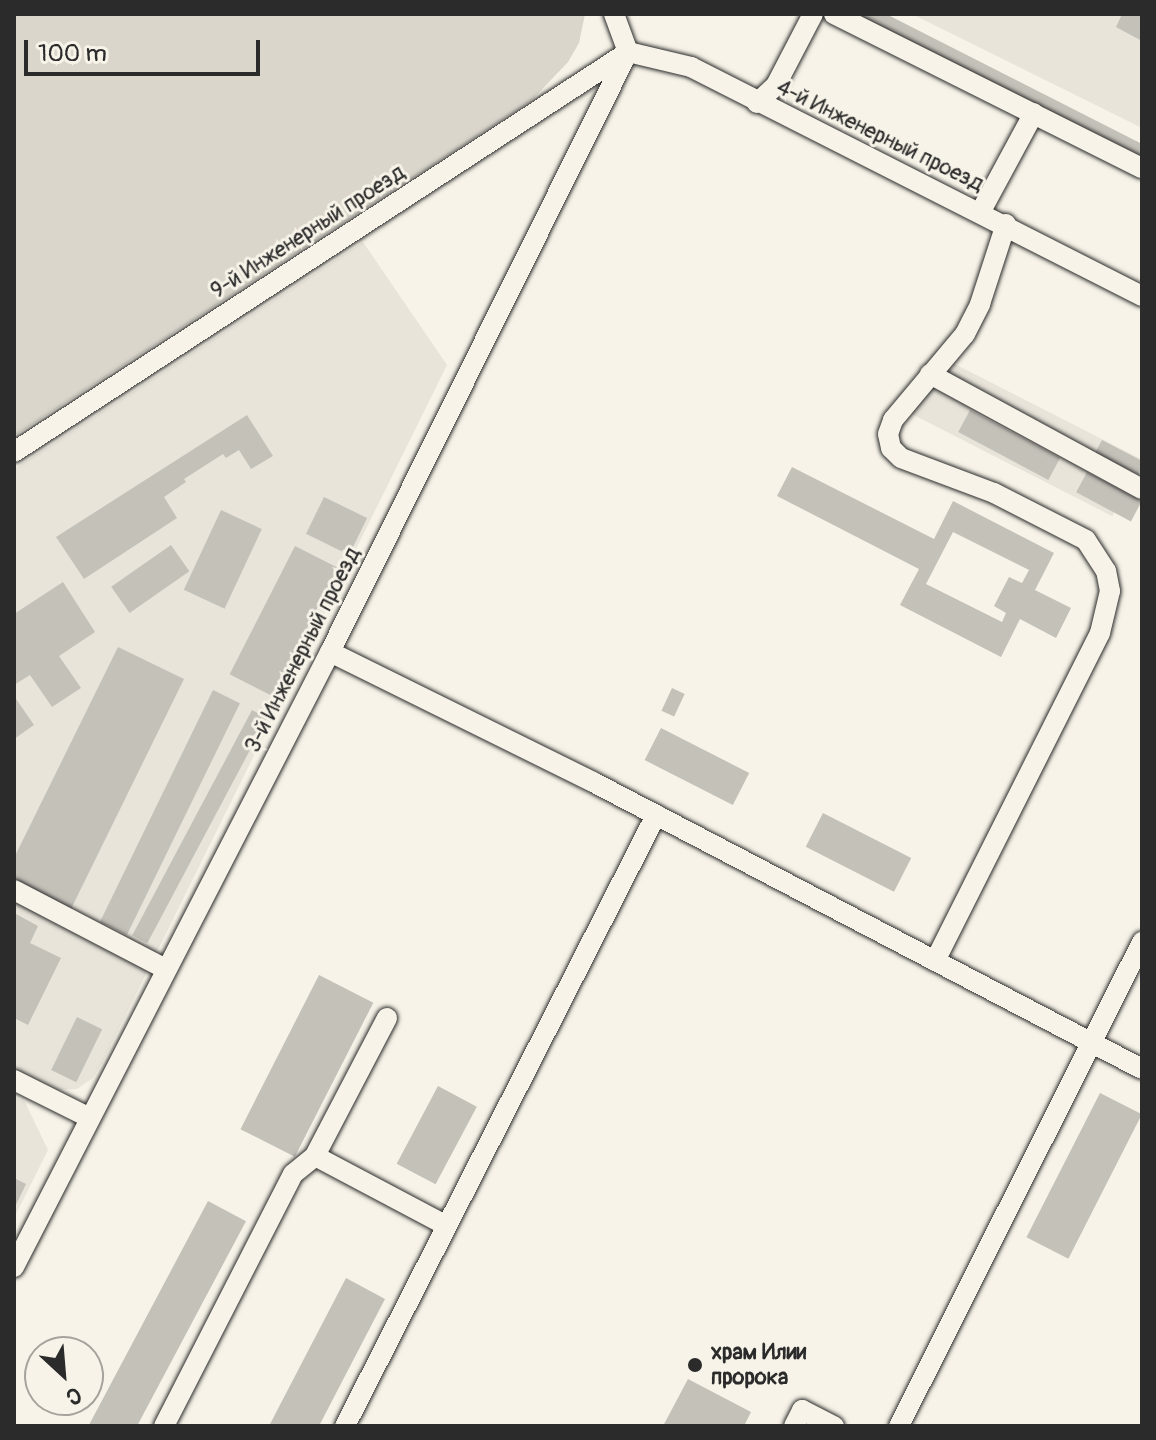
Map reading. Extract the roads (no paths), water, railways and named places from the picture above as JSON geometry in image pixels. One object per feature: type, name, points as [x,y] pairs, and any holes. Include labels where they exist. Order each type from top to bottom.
[{"type":"street","points":[[614,14],[628,52]]},
{"type":"street","points":[[757,103],[776,85],[813,14]]},
{"type":"street","points":[[834,14],[1142,168]]},
{"type":"street","name":"4-й Инженерный проезд","points":[[628,52],[691,67],[757,103],[981,211],[1142,296]]},
{"type":"street","name":"9-й Инженерный проезд","points":[[14,452],[628,52]]},
{"type":"street","name":"3-й Инженерный проезд","points":[[14,1267],[88,1117],[330,652],[628,52]]},
{"type":"street","points":[[981,211],[1034,113]]},
{"type":"street","points":[[935,961],[1100,633],[1110,591],[1106,571],[1086,540],[994,493],[901,458],[891,448],[888,434],[893,420],[965,334],[980,304],[1006,224]]},
{"type":"street","points":[[930,374],[1142,489]]},
{"type":"street","points":[[330,652],[656,815],[1142,1069]]},
{"type":"street","points":[[345,1426],[656,815]]},
{"type":"street","points":[[14,890],[166,969]]},
{"type":"street","points":[[899,1426],[1142,942]]},
{"type":"street","points":[[164,1426],[293,1174],[315,1156],[387,1018]]},
{"type":"street","points":[[14,1080],[88,1117]]},
{"type":"street","points":[[315,1156],[447,1226]]},
{"type":"street","points":[[794,1426],[802,1410],[834,1426]]},
{"type":"place","name":"храм Илии пророка","points":[[695,1365]]}]
